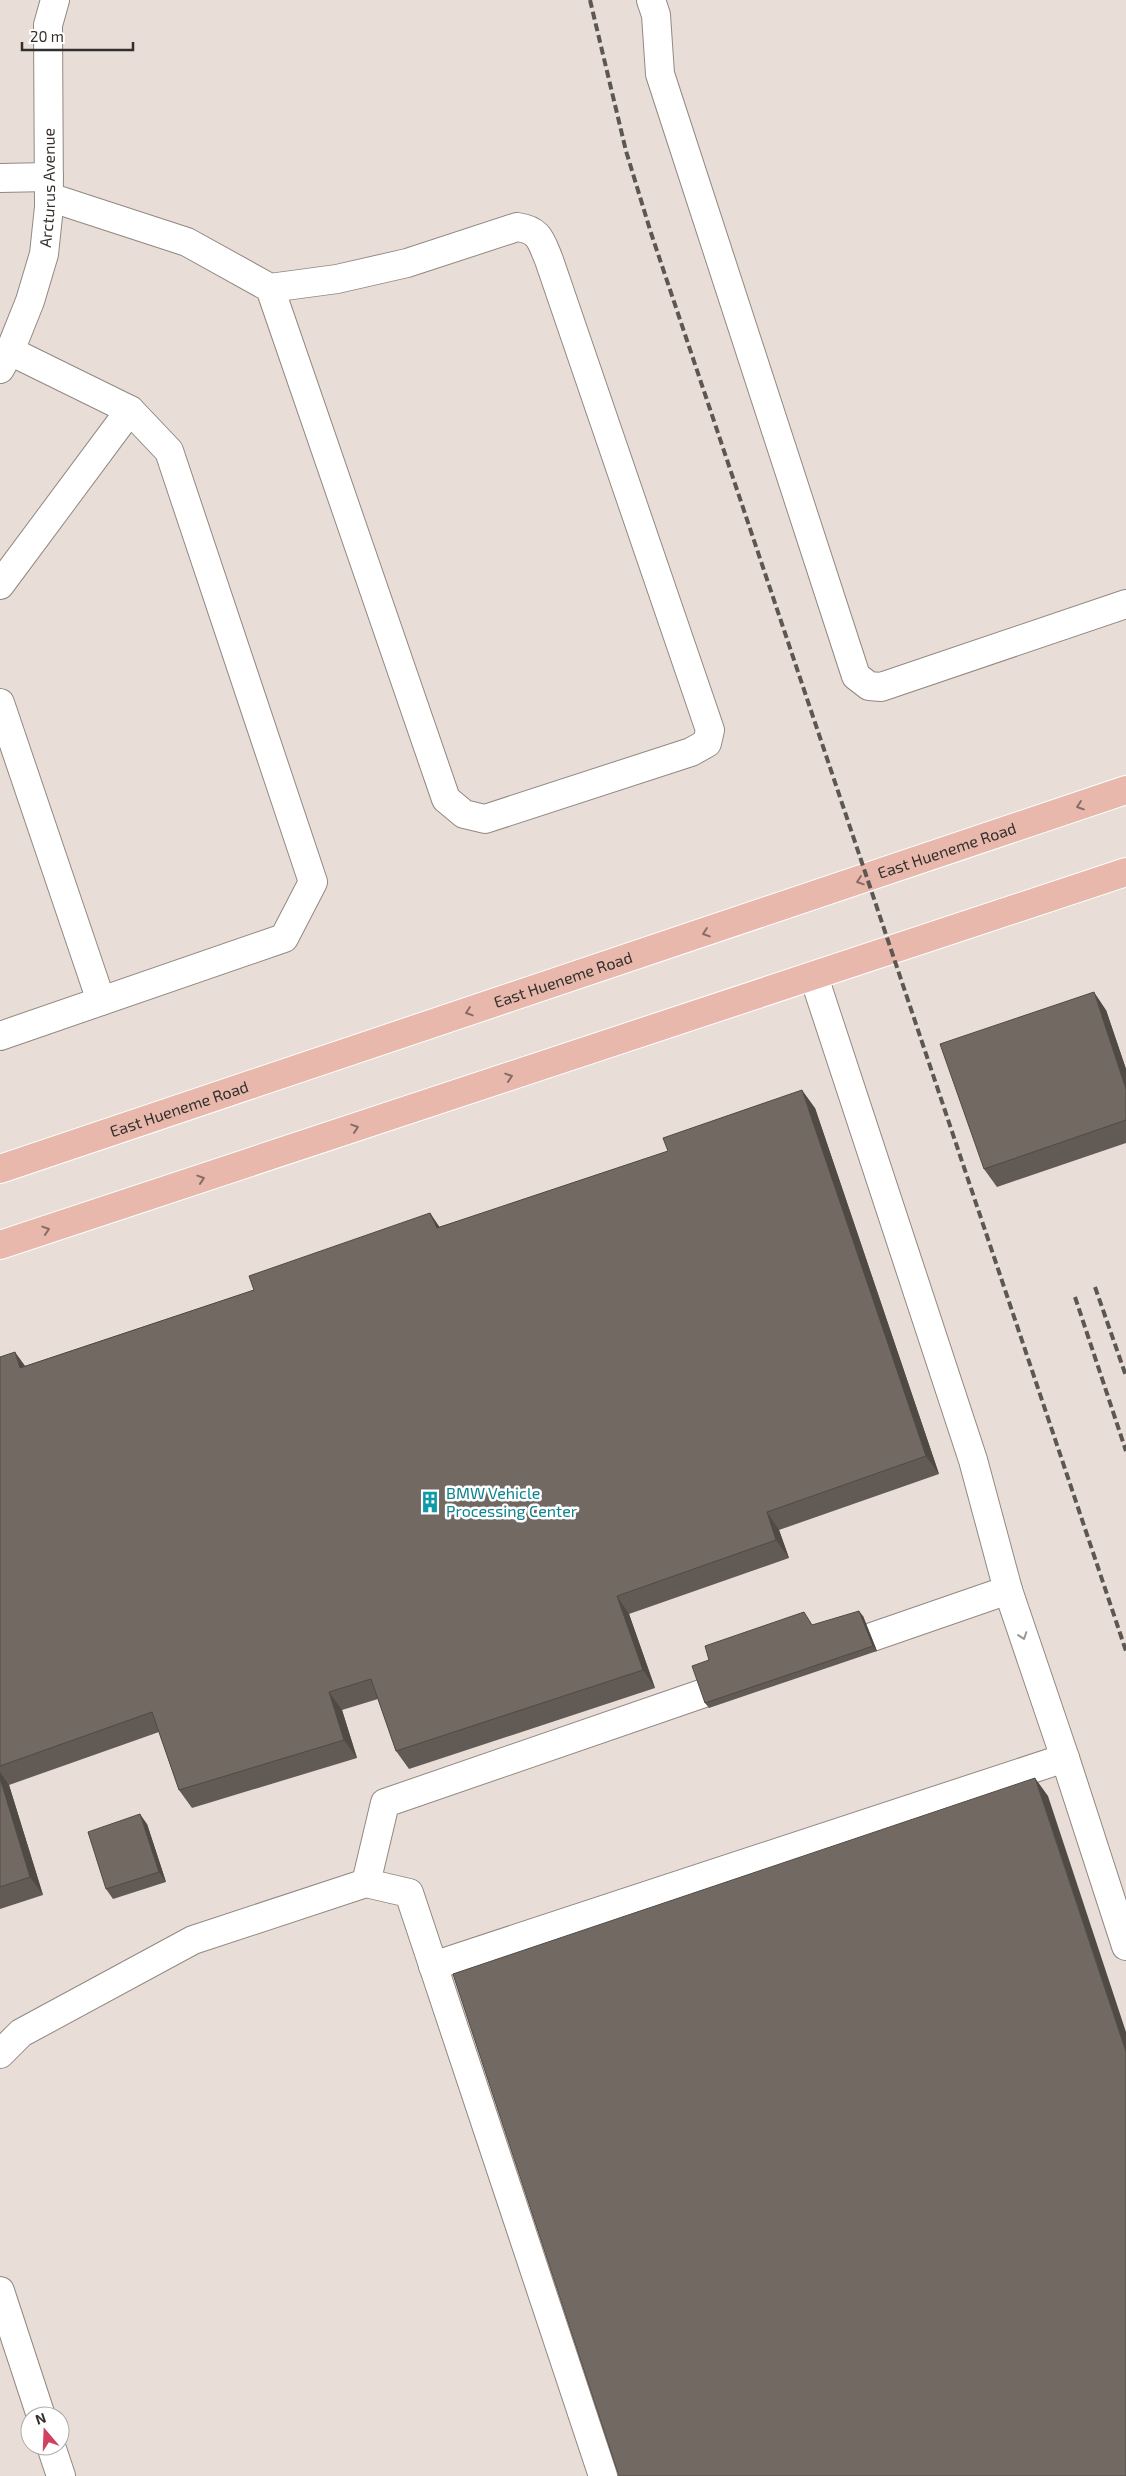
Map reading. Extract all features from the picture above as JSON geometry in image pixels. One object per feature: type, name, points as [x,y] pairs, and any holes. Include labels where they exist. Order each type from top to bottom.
[{"type":"main road","name":"East Hueneme Road","points":[[0,1170],[1126,790]]},
{"type":"main road","points":[[0,1245],[814,977],[1126,872]]},
{"type":"street","name":"Arcturus Avenue","points":[[5,360],[30,301],[44,254],[49,187],[48,25],[55,0]]},
{"type":"street","points":[[651,0],[656,15],[660,74],[856,676],[869,686],[881,687],[1126,604]]},
{"type":"street","points":[[0,178],[49,187],[187,242],[270,288],[337,279],[407,263],[517,226],[531,229],[540,239],[549,260],[697,692],[710,730],[707,743],[691,752],[485,819],[464,814],[446,798],[270,288]]},
{"type":"street","points":[[0,1036],[284,938],[313,882],[169,451],[130,410],[5,360]]},
{"type":"street","points":[[0,585],[130,410]]},
{"type":"street","points":[[0,703],[101,1002]]},
{"type":"street","points":[[814,977],[973,1460],[1008,1590],[1126,1946]]},
{"type":"street","points":[[872,1637],[1008,1590]]},
{"type":"street","points":[[366,1883],[385,1803],[704,1693]]},
{"type":"street","points":[[433,1966],[1065,1758]]},
{"type":"street","points":[[0,2054],[22,2033],[192,1940],[366,1883],[409,1893],[603,2476]]},
{"type":"street","points":[[0,2291],[38,2406]]},
{"type":"street","points":[[54,2456],[61,2476]]},
{"type":"building","points":[[1094,992],[1126,1089],[1126,1120],[984,1169],[940,1044]]},
{"type":"building","name":"BMW Vehicle Processing Center","points":[[802,1090],[926,1456],[767,1512],[776,1540],[617,1596],[643,1670],[396,1751],[371,1679],[329,1692],[344,1740],[179,1790],[152,1712],[0,1766],[0,1357],[15,1352],[20,1368],[254,1290],[249,1276],[430,1213],[437,1228],[668,1151],[663,1138]]},
{"type":"building","points":[[859,1611],[873,1646],[705,1703],[692,1666],[709,1660],[705,1646],[804,1612],[812,1625]]},
{"type":"building","points":[[0,1778],[30,1877],[0,1887]]},
{"type":"building","points":[[1035,1778],[1126,2052],[1126,2476],[619,2476],[453,1974]]},
{"type":"building","points":[[140,1814],[159,1872],[106,1889],[88,1832]]},
{"type":"railway","points":[[590,0],[626,151],[651,233],[1126,1651]]},
{"type":"railway","points":[[1095,1287],[1126,1376]]},
{"type":"railway","points":[[1075,1297],[1126,1451]]},
{"type":"place","name":"BMW Vehicle Processing Center","points":[[430,1502]]}]
